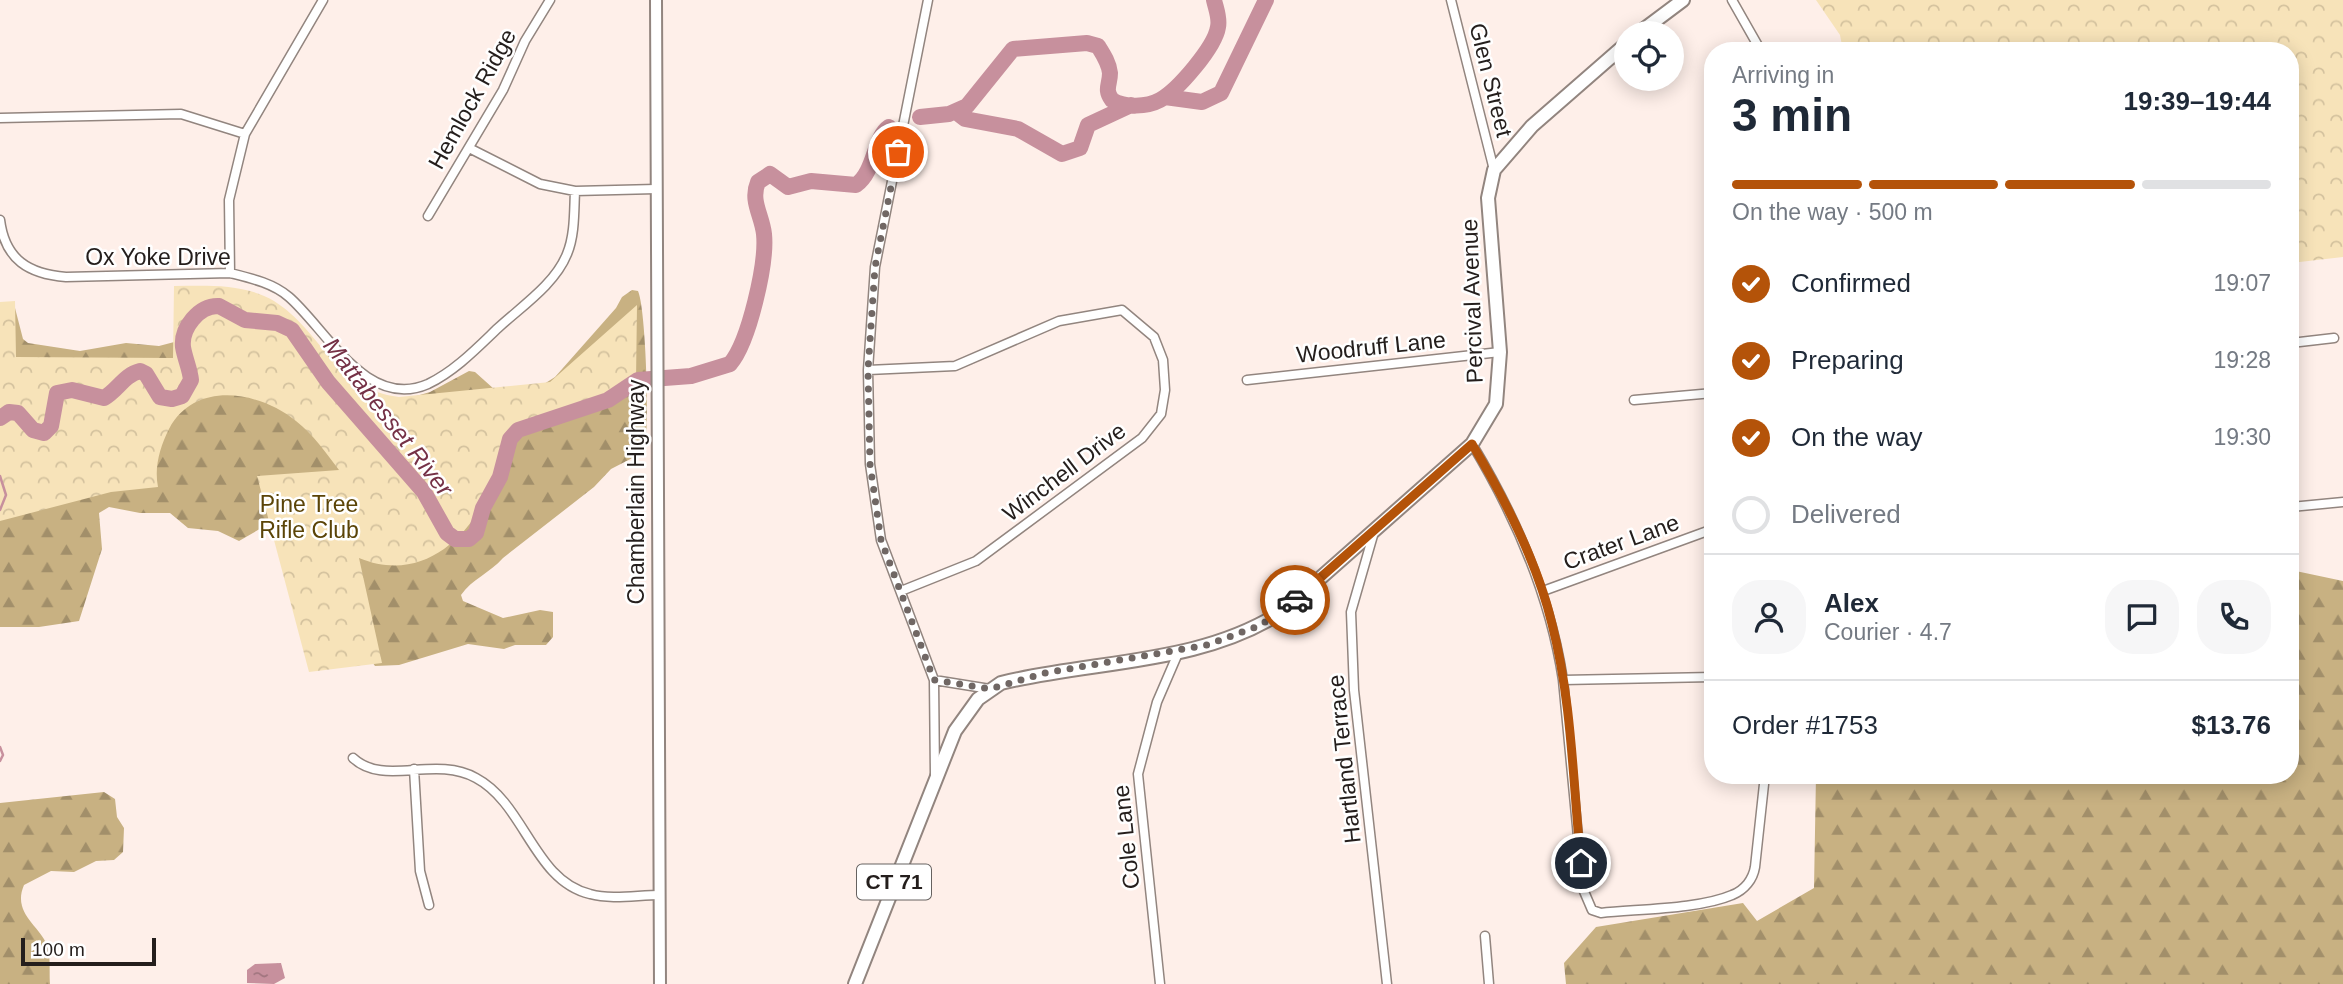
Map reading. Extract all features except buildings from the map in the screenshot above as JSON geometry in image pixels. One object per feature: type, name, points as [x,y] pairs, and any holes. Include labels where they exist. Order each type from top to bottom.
[{"type":"main road","name":"Chamberlain Highway","points":[[656,0],[660,984]]},
{"type":"main road","points":[[1655,21],[1683,0]]},
{"type":"main road","points":[[1494,170],[1532,126],[1614,54]]},
{"type":"main road","name":"Percival Avenue","points":[[935,782],[965,713],[990,689],[1045,673],[1179,651],[1236,637],[1261,625],[1283,611],[1472,444],[1496,404],[1500,352],[1488,198],[1494,170]]},
{"type":"main road","name":"CT 71","points":[[855,984],[935,782]]},
{"type":"street","points":[[230,273],[229,200],[245,134],[323,0]]},
{"type":"street","name":"Hemlock Ridge","points":[[428,216],[469,148],[550,0]]},
{"type":"street","points":[[928,0],[875,267],[868,370],[870,464],[881,540],[934,680],[935,782]]},
{"type":"street","name":"Glen Street","points":[[1451,0],[1494,170]]},
{"type":"street","points":[[1731,0],[1756,42]]},
{"type":"street","points":[[0,118],[181,114],[245,134]]},
{"type":"street","points":[[469,148],[540,184],[575,191],[656,189]]},
{"type":"street","name":"Ox Yoke Drive","points":[[0,220],[2,234],[11,253],[41,275],[66,277],[230,273],[253,278],[287,295],[365,377],[385,385],[407,388],[425,385],[445,375],[545,285],[568,253],[575,191]]},
{"type":"street","name":"Winchell Drive","points":[[868,370],[955,366],[1059,321],[1122,310],[1154,337],[1163,360],[1166,390],[1161,414],[1142,438],[976,561],[901,591]]},
{"type":"street","points":[[2299,342],[2334,338]]},
{"type":"street","name":"Woodruff Lane","points":[[1247,380],[1500,352]]},
{"type":"street","points":[[1634,400],[1704,394]]},
{"type":"street","points":[[1472,444],[1525,547],[1543,592],[1563,680],[1583,889],[1592,910],[1601,913],[1711,901],[1734,895],[1753,878],[1764,784]]},
{"type":"street","points":[[2299,506],[2343,502]]},
{"type":"street","name":"Hartland Terrace","points":[[1374,532],[1351,612],[1354,690],[1387,984]]},
{"type":"street","name":"Crater Lane","points":[[1543,592],[1704,532]]},
{"type":"street","name":"Cole Lane","points":[[1160,984],[1138,775],[1157,702],[1179,651]]},
{"type":"street","points":[[1563,680],[1704,677]]},
{"type":"street","points":[[934,680],[990,689]]},
{"type":"street","points":[[354,758],[367,768],[378,771],[445,767],[460,771],[485,783],[507,804],[546,862],[568,886],[601,896],[660,895]]},
{"type":"street","points":[[414,769],[420,871],[429,905]]},
{"type":"street","points":[[1485,936],[1489,984]]},
{"type":"green space","points":[[1816,0],[2343,0],[2343,257],[2299,262],[2299,42],[1841,42],[1840,35]]},
{"type":"green space","name":"Pine Tree Rifle Club","points":[[174,286],[238,288],[262,295],[290,313],[330,357],[359,383],[377,392],[399,397],[550,382],[637,305],[636,381],[592,404],[513,434],[506,445],[483,504],[457,538],[441,551],[423,560],[403,565],[382,564],[359,558],[382,663],[309,672],[257,476],[339,470],[308,432],[281,411],[246,397],[228,395],[195,403],[180,413],[169,429],[157,465],[158,487],[111,492],[0,521],[0,302],[15,301],[16,357],[173,358]]},
{"type":"green space","name":"Pine Tree Rifle Club","points":[[632,290],[638,291],[641,302],[645,345],[647,422],[644,452],[611,469],[594,487],[503,558],[461,595],[463,601],[503,618],[540,610],[553,612],[553,637],[546,645],[515,645],[504,649],[468,644],[399,665],[375,666],[270,523],[239,541],[218,531],[188,528],[170,513],[140,513],[109,507],[99,513],[102,549],[79,621],[39,627],[0,627],[0,305],[15,308],[23,339],[28,343],[80,351],[126,343],[159,346],[293,325],[381,398],[406,399],[430,392],[469,371],[475,372],[494,389],[544,384],[555,377],[616,308],[622,297]]},
{"type":"green space","points":[[2299,572],[2343,581],[2343,984],[1566,984],[1564,963],[1596,927],[1743,903],[1757,921],[1814,888],[1816,784],[2299,784]]},
{"type":"green space","points":[[104,792],[115,799],[117,817],[124,828],[123,852],[114,860],[96,861],[74,872],[51,871],[24,885],[21,903],[47,945],[50,984],[0,984],[0,803]]},
{"type":"water","points":[[281,963],[285,978],[274,984],[247,983],[247,970],[255,964]]},
{"type":"waterway","name":"Mattabesset River","points":[[920,117],[949,114],[967,106],[1013,49],[1087,43],[1098,46],[1107,62],[1110,73],[1108,90],[1112,100],[1129,105],[1155,102],[1168,95],[1185,78],[1210,45],[1218,24],[1214,0]]},
{"type":"waterway","name":"Mattabesset River","points":[[1165,97],[1202,102],[1221,93],[1266,0]]},
{"type":"waterway","name":"Mattabesset River","points":[[956,112],[965,119],[1018,129],[1062,154],[1080,148],[1088,125],[1131,105]]},
{"type":"waterway","name":"Mattabesset River","points":[[0,418],[9,412],[18,413],[33,430],[44,433],[51,426],[57,393],[72,390],[104,398],[140,371],[146,374],[160,397],[172,399],[182,396],[191,380],[183,347],[185,332],[198,314],[205,309],[219,306],[245,320],[277,323],[292,330],[328,382],[424,492],[447,533],[455,539],[469,539],[476,533],[483,508],[500,477],[510,439],[518,430],[608,400],[638,380],[691,376],[730,364],[750,321],[763,263],[764,234],[755,195],[758,182],[770,174],[788,187],[811,181],[856,185],[867,172],[880,138],[889,127]]},
{"type":"waterway","points":[[0,476],[6,495],[0,510]]},
{"type":"waterway","points":[[0,747],[3,755],[0,761]]},
{"type":"way so far","points":[[898,152],[875,267],[868,370],[870,464],[881,540],[934,680],[990,689],[1001,683],[1045,673],[1207,645],[1236,637],[1261,625],[1295,600]]},
{"type":"route","points":[[1295,600],[1472,444],[1487,468],[1525,547],[1553,624],[1563,680],[1581,863]]}]
